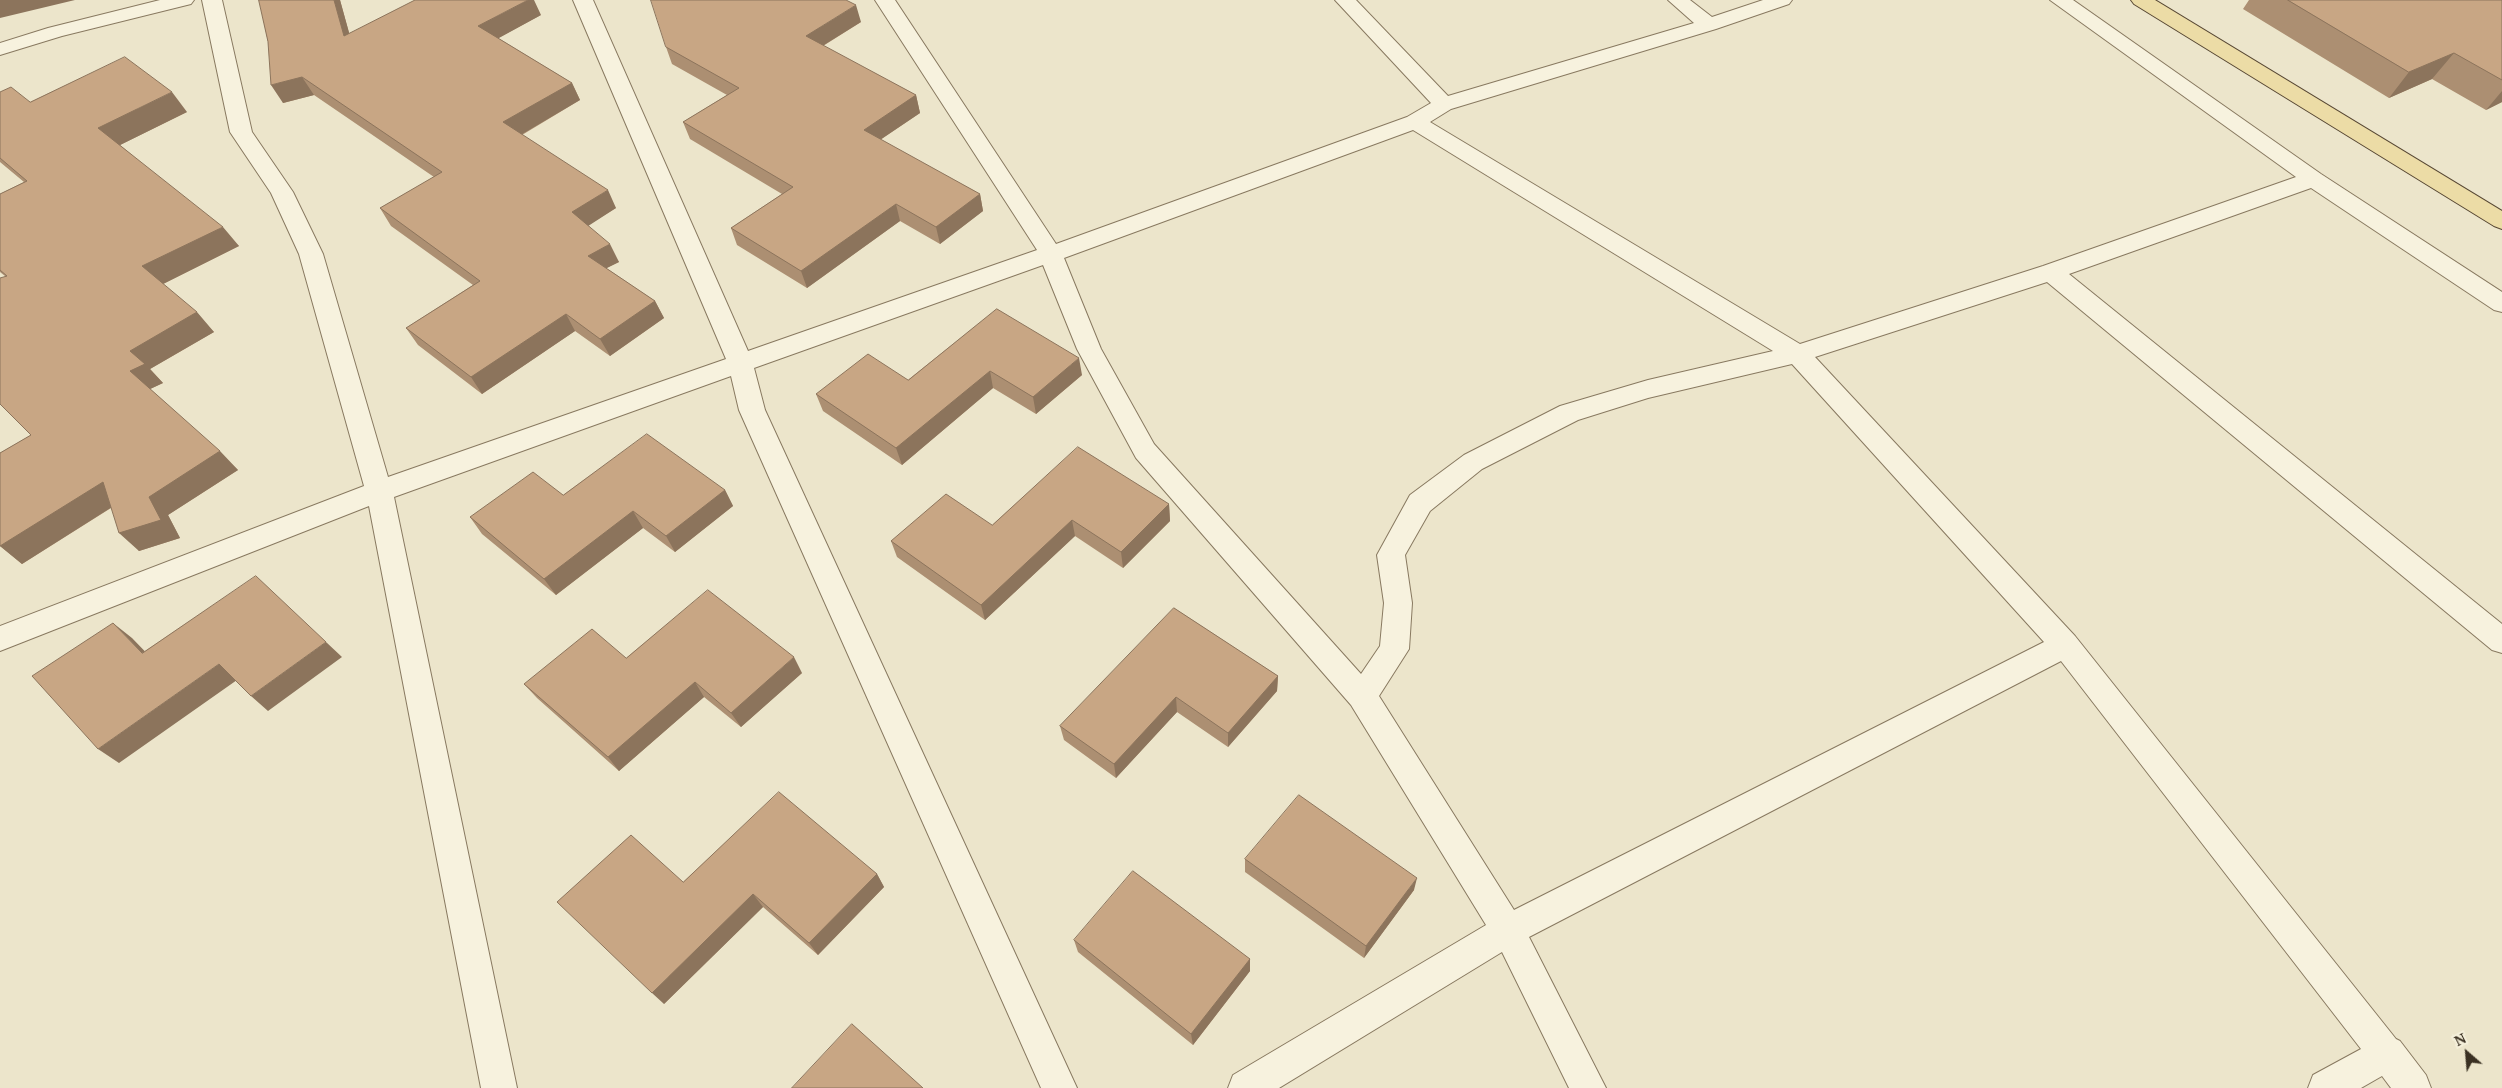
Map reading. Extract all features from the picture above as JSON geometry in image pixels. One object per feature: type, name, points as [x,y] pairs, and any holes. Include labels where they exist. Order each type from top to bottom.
[{"type":"main road","points":[[2142,0],[2502,221]]},
{"type":"street","points":[[0,49],[55,32],[184,0]]},
{"type":"street","points":[[212,0],[242,132],[282,192],[312,254],[379,491],[499,1088]]},
{"type":"street","points":[[583,0],[741,364],[752,410],[1059,1088]]},
{"type":"street","points":[[886,0],[1050,253],[1089,349],[1145,451],[1362,696],[1508,930],[1588,1088]]},
{"type":"street","points":[[1345,0],[1444,104]]},
{"type":"street","points":[[1678,0],[1709,25]]},
{"type":"street","points":[[0,639],[379,491],[1050,253],[1184,208],[1415,122],[1444,104],[1709,25],[1782,0]]},
{"type":"street","points":[[2060,0],[2313,179],[2502,304]]},
{"type":"street","points":[[1415,122],[1797,354],[2065,645],[2388,1053],[2413,1088]]},
{"type":"street","points":[[1362,696],[1394,649],[1398,603],[1391,555],[1420,503],[1473,462],[1570,413],[1648,389],[1797,354],[2051,272],[2313,179]]},
{"type":"street","points":[[2051,272],[2502,642]]},
{"type":"street","points":[[1246,1088],[1508,930],[2065,645]]},
{"type":"street","points":[[2326,1088],[2388,1053]]},
{"type":"building","points":[[259,0],[334,0],[344,36],[415,0],[528,0],[478,26],[572,83],[503,122],[608,190],[572,212],[610,244],[588,256],[655,301],[600,339],[566,314],[471,377],[406,328],[480,281],[380,208],[442,172],[302,77],[271,85],[268,42]]},
{"type":"building","points":[[651,0],[846,0],[856,5],[806,36],[916,95],[864,130],[980,194],[936,227],[896,204],[801,271],[731,228],[793,187],[683,122],[739,88],[666,47]]},
{"type":"building","points":[[2288,0],[2502,0],[2502,80],[2454,53],[2409,72]]},
{"type":"building","points":[[125,57],[172,92],[98,128],[223,227],[142,266],[197,312],[130,351],[145,364],[130,371],[220,451],[149,497],[161,520],[119,533],[103,482],[0,546],[0,453],[31,435],[0,404],[0,278],[7,276],[0,270],[0,194],[27,181],[0,158],[0,92],[11,87],[30,102]]},
{"type":"building","points":[[997,309],[1079,358],[1033,397],[990,371],[896,448],[816,394],[868,354],[908,380]]},
{"type":"building","points":[[647,434],[725,490],[666,536],[633,511],[544,579],[470,517],[533,472],[563,495]]},
{"type":"building","points":[[1078,447],[1169,504],[1121,552],[1072,520],[981,605],[891,541],[946,494],[992,525]]},
{"type":"building","points":[[256,576],[326,642],[251,696],[219,664],[98,749],[32,676],[113,623],[142,653]]},
{"type":"building","points":[[708,590],[794,657],[731,713],[695,682],[608,757],[524,684],[592,629],[626,658]]},
{"type":"building","points":[[1174,608],[1278,676],[1228,733],[1176,697],[1114,764],[1060,726]]},
{"type":"building","points":[[779,792],[877,874],[809,943],[753,894],[652,993],[557,902],[631,835],[683,882]]},
{"type":"building","points":[[1299,795],[1417,878],[1366,946],[1245,859]]},
{"type":"building","points":[[1133,871],[1250,959],[1191,1034],[1074,940]]},
{"type":"building","points":[[852,1024],[923,1088],[792,1088]]}]
